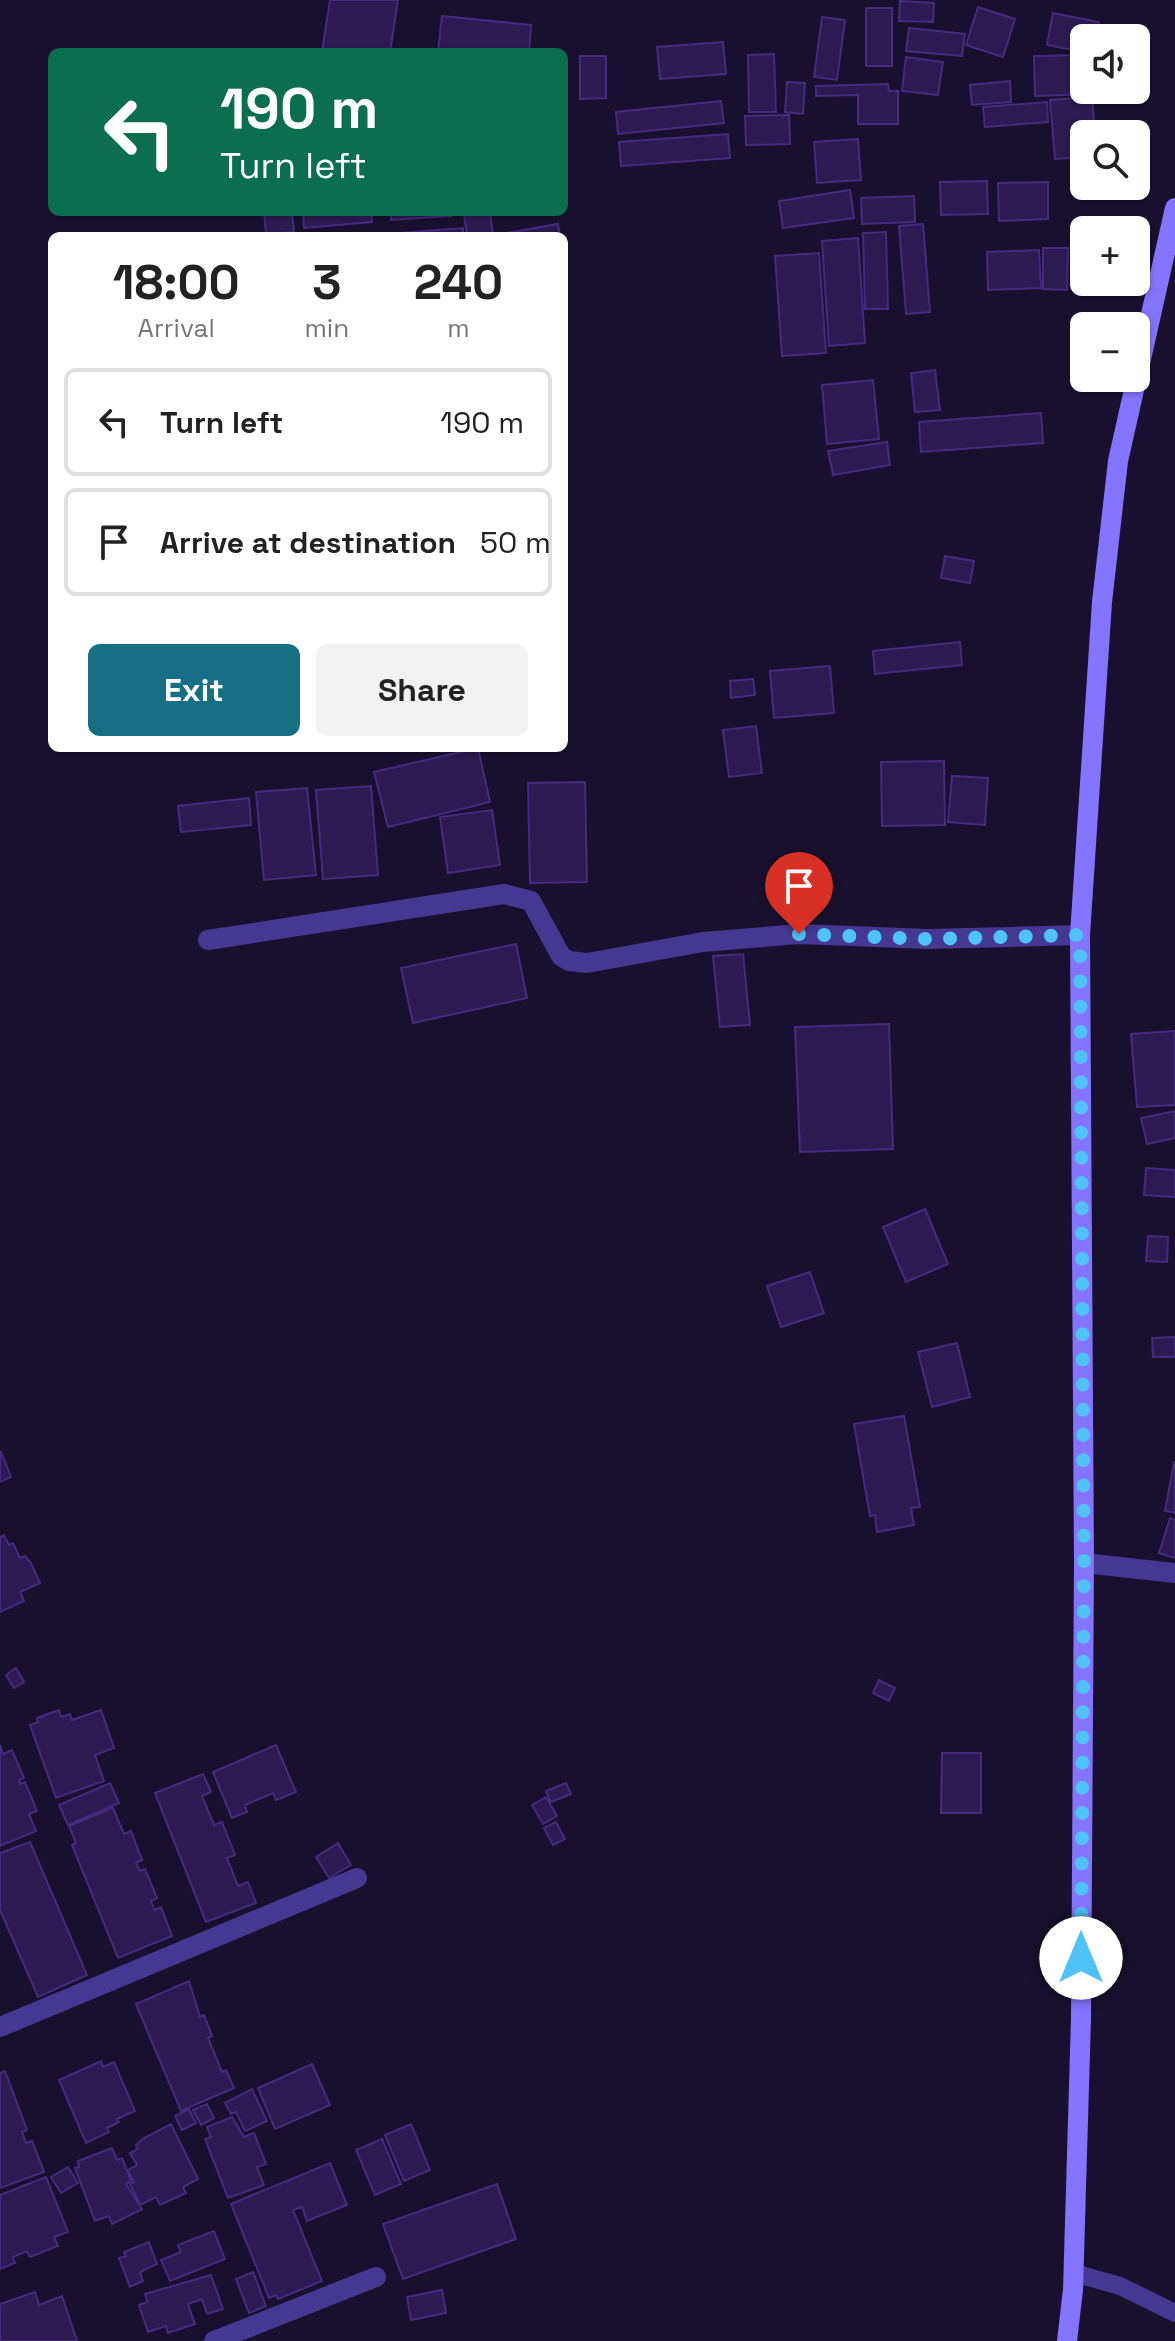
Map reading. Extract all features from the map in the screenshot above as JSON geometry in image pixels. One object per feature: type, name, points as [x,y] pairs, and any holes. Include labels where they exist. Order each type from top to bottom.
[{"type":"main road","points":[[1067,2341],[1074,2273],[1081,2018],[1084,1563],[1080,935],[1102,602],[1118,461],[1175,208]]},
{"type":"street","points":[[208,940],[504,894],[531,901],[561,956],[569,961],[587,963],[703,942],[799,934],[928,939],[1080,935]]},
{"type":"street","points":[[1084,1563],[1175,1573]]},
{"type":"street","points":[[0,2027],[357,1878]]},
{"type":"street","points":[[214,2341],[376,2277]]},
{"type":"lane","points":[[1074,2273],[1120,2286],[1175,2313]]},
{"type":"building","points":[[330,0],[398,0],[391,48],[323,48]]},
{"type":"building","points":[[900,1],[934,3],[933,22],[899,21]]},
{"type":"building","points":[[978,7],[1015,19],[1003,57],[966,45]]},
{"type":"building","points":[[866,8],[892,8],[892,66],[866,66]]},
{"type":"building","points":[[1053,13],[1099,22],[1070,24],[1070,49],[1047,45]]},
{"type":"building","points":[[442,16],[531,25],[529,48],[438,48]]},
{"type":"building","points":[[822,17],[845,20],[837,80],[814,77]]},
{"type":"building","points":[[909,28],[965,34],[962,56],[906,51]]},
{"type":"building","points":[[723,42],[726,74],[660,79],[657,47]]},
{"type":"building","points":[[774,54],[776,112],[749,112],[748,55]]},
{"type":"building","points":[[1070,55],[1070,95],[1035,96],[1034,56]]},
{"type":"building","points":[[580,56],[606,56],[606,98],[580,99]]},
{"type":"building","points":[[906,57],[943,62],[938,95],[902,91]]},
{"type":"building","points":[[1010,81],[1011,102],[972,105],[970,85]]},
{"type":"building","points":[[787,82],[805,83],[803,114],[785,112]]},
{"type":"building","points":[[888,84],[889,91],[898,91],[898,124],[858,124],[858,95],[816,96],[816,86]]},
{"type":"building","points":[[1070,99],[1070,104],[1093,104],[1094,120],[1070,120],[1070,158],[1055,159],[1050,100]]},
{"type":"building","points":[[721,101],[724,123],[618,134],[616,112]]},
{"type":"building","points":[[1047,102],[1048,122],[985,127],[983,107]]},
{"type":"building","points":[[789,115],[790,144],[746,145],[745,116]]},
{"type":"building","points":[[728,134],[730,158],[621,166],[619,142]]},
{"type":"building","points":[[858,139],[861,180],[817,183],[814,142]]},
{"type":"building","points":[[987,181],[988,214],[941,215],[940,182]]},
{"type":"building","points":[[1048,182],[1048,219],[999,221],[998,183]]},
{"type":"building","points":[[850,190],[854,218],[783,228],[779,201]]},
{"type":"building","points":[[914,196],[915,222],[862,224],[861,198]]},
{"type":"building","points":[[264,216],[292,216],[294,232],[266,232]]},
{"type":"building","points":[[303,216],[371,216],[372,222],[304,228]]},
{"type":"building","points":[[391,216],[451,216],[391,220]]},
{"type":"building","points":[[464,216],[490,216],[492,232],[466,232]]},
{"type":"building","points":[[558,224],[559,232],[512,232]]},
{"type":"building","points":[[923,224],[930,312],[906,314],[899,226]]},
{"type":"building","points":[[463,228],[463,232],[413,232]]},
{"type":"building","points":[[886,232],[888,309],[865,309],[863,233]]},
{"type":"building","points":[[858,238],[865,343],[829,346],[822,241]]},
{"type":"building","points":[[1043,248],[1068,248],[1067,290],[1043,289]]},
{"type":"building","points":[[1039,250],[1041,288],[988,290],[987,252]]},
{"type":"building","points":[[819,253],[826,353],[782,356],[775,256]]},
{"type":"building","points":[[935,370],[940,410],[915,412],[911,373]]},
{"type":"building","points":[[873,380],[879,439],[827,444],[822,385]]},
{"type":"building","points":[[1041,413],[1043,443],[921,452],[919,422]]},
{"type":"building","points":[[887,442],[890,465],[833,475],[828,451]]},
{"type":"building","points":[[945,556],[974,561],[970,583],[941,578]]},
{"type":"building","points":[[960,642],[962,665],[875,674],[873,651]]},
{"type":"building","points":[[830,666],[834,713],[774,718],[770,671]]},
{"type":"building","points":[[753,679],[755,695],[731,698],[730,681]]},
{"type":"building","points":[[756,726],[762,773],[729,777],[723,730]]},
{"type":"building","points":[[461,752],[479,752],[490,802],[388,827],[374,772]]},
{"type":"building","points":[[944,761],[945,825],[882,826],[881,762]]},
{"type":"building","points":[[952,776],[988,778],[985,825],[948,822]]},
{"type":"building","points":[[585,782],[587,882],[530,883],[528,783]]},
{"type":"building","points":[[371,786],[378,875],[323,879],[316,790]]},
{"type":"building","points":[[307,788],[316,875],[264,880],[256,792]]},
{"type":"building","points":[[249,798],[251,825],[181,832],[178,806]]},
{"type":"building","points":[[492,810],[500,865],[448,873],[440,817]]},
{"type":"building","points":[[516,944],[527,998],[413,1023],[401,968]]},
{"type":"building","points":[[743,954],[750,1025],[720,1027],[713,956]]},
{"type":"building","points":[[889,1024],[893,1149],[800,1152],[795,1027]]},
{"type":"building","points":[[1175,1031],[1175,1105],[1137,1107],[1131,1034]]},
{"type":"building","points":[[1175,1111],[1175,1138],[1147,1144],[1141,1118]]},
{"type":"building","points":[[1146,1168],[1175,1170],[1175,1197],[1144,1195]]},
{"type":"building","points":[[925,1209],[948,1264],[906,1282],[883,1227]]},
{"type":"building","points":[[1148,1236],[1168,1237],[1167,1262],[1146,1261]]},
{"type":"building","points":[[810,1272],[824,1313],[781,1327],[767,1286]]},
{"type":"building","points":[[1175,1337],[1175,1357],[1153,1357],[1152,1338]]},
{"type":"building","points":[[957,1343],[970,1397],[932,1407],[918,1352]]},
{"type":"building","points":[[904,1416],[920,1507],[911,1508],[914,1525],[877,1532],[875,1515],[870,1516],[854,1424]]},
{"type":"building","points":[[0,1453],[11,1477],[0,1482]]},
{"type":"building","points":[[1175,1462],[1175,1513],[1165,1511]]},
{"type":"building","points":[[1170,1518],[1175,1520],[1175,1558],[1159,1553]]},
{"type":"building","points":[[4,1535],[9,1545],[13,1543],[20,1558],[25,1556],[31,1563],[40,1583],[20,1592],[24,1601],[0,1612],[0,1537]]},
{"type":"building","points":[[16,1668],[24,1682],[14,1688],[6,1675]]},
{"type":"building","points":[[879,1680],[895,1688],[889,1701],[873,1693]]},
{"type":"building","points":[[59,1710],[61,1717],[70,1714],[72,1720],[101,1710],[114,1748],[95,1755],[104,1781],[56,1798],[30,1725],[38,1722],[37,1718]]},
{"type":"building","points":[[0,1745],[3,1754],[12,1750],[24,1778],[19,1780],[20,1784],[25,1782],[37,1811],[29,1814],[36,1831],[0,1846]]},
{"type":"building","points":[[276,1745],[296,1792],[276,1800],[273,1793],[245,1805],[247,1812],[232,1818],[213,1772]]},
{"type":"building","points":[[942,1753],[981,1753],[981,1813],[941,1813]]},
{"type":"building","points":[[203,1774],[211,1792],[202,1796],[214,1825],[222,1822],[235,1855],[227,1858],[238,1886],[248,1882],[256,1903],[206,1922],[155,1793]]},
{"type":"building","points":[[110,1783],[119,1803],[68,1825],[59,1805]]},
{"type":"building","points":[[566,1783],[571,1794],[551,1802],[546,1791]]},
{"type":"building","points":[[546,1797],[557,1816],[543,1824],[532,1805]]},
{"type":"building","points":[[113,1808],[124,1834],[131,1831],[142,1860],[136,1863],[140,1871],[145,1869],[157,1898],[151,1901],[154,1910],[161,1907],[172,1936],[118,1958],[72,1845],[76,1843],[69,1826]]},
{"type":"building","points":[[556,1822],[565,1839],[553,1845],[544,1828]]},
{"type":"building","points":[[30,1842],[87,1975],[38,1997],[0,1910],[0,1853]]},
{"type":"building","points":[[338,1843],[351,1865],[329,1878],[316,1857]]},
{"type":"building","points":[[189,1981],[200,2017],[204,2015],[212,2036],[208,2038],[222,2072],[226,2070],[234,2088],[181,2111],[136,2004]]},
{"type":"building","points":[[101,2061],[103,2067],[114,2062],[135,2111],[117,2119],[119,2122],[107,2128],[109,2132],[86,2143],[59,2080]]},
{"type":"building","points":[[312,2064],[330,2105],[275,2129],[258,2088]]},
{"type":"building","points":[[5,2071],[27,2130],[22,2132],[26,2143],[32,2141],[44,2172],[0,2188],[0,2073]]},
{"type":"building","points":[[252,2089],[267,2121],[245,2131],[236,2112],[231,2114],[225,2103]]},
{"type":"building","points":[[207,2104],[214,2118],[201,2125],[193,2110]]},
{"type":"building","points":[[189,2109],[196,2123],[182,2130],[175,2116]]},
{"type":"building","points":[[232,2117],[244,2137],[254,2133],[266,2164],[257,2167],[264,2185],[228,2198],[205,2139],[211,2137],[207,2127]]},
{"type":"building","points":[[171,2124],[198,2179],[183,2187],[186,2193],[160,2205],[156,2197],[140,2205],[130,2184],[134,2182],[128,2170],[137,2165],[130,2153],[138,2149],[136,2145],[144,2138]]},
{"type":"building","points":[[411,2124],[430,2170],[404,2181],[385,2135]]},
{"type":"building","points":[[382,2139],[401,2184],[375,2195],[356,2150]]},
{"type":"building","points":[[112,2148],[117,2160],[122,2158],[131,2181],[126,2184],[142,2209],[112,2224],[109,2216],[95,2221],[75,2168],[79,2167],[78,2161]]},
{"type":"building","points":[[330,2163],[347,2205],[307,2221],[302,2207],[293,2210],[322,2281],[278,2299],[276,2295],[269,2298],[231,2204]]},
{"type":"building","points":[[68,2167],[78,2183],[61,2193],[51,2177]]},
{"type":"building","points":[[46,2177],[68,2232],[54,2237],[58,2246],[30,2257],[27,2251],[13,2257],[15,2263],[0,2269],[0,2195]]},
{"type":"building","points":[[497,2184],[516,2239],[403,2279],[383,2224]]},
{"type":"building","points":[[214,2231],[225,2259],[170,2281],[161,2260],[181,2252],[178,2245]]},
{"type":"building","points":[[149,2242],[157,2264],[140,2273],[143,2281],[130,2287],[119,2258],[126,2256],[124,2252]]},
{"type":"building","points":[[253,2272],[266,2306],[249,2313],[236,2279]]},
{"type":"building","points":[[211,2275],[223,2309],[207,2314],[202,2299],[188,2304],[195,2324],[168,2333],[166,2326],[148,2332],[139,2305],[148,2302],[145,2294]]},
{"type":"building","points":[[442,2290],[446,2313],[411,2320],[407,2297]]},
{"type":"building","points":[[35,2292],[39,2305],[62,2296],[77,2341],[0,2341],[0,2304]]},
{"type":"route","points":[[799,934],[928,939],[1080,935],[1084,1563],[1081,1958]]}]
